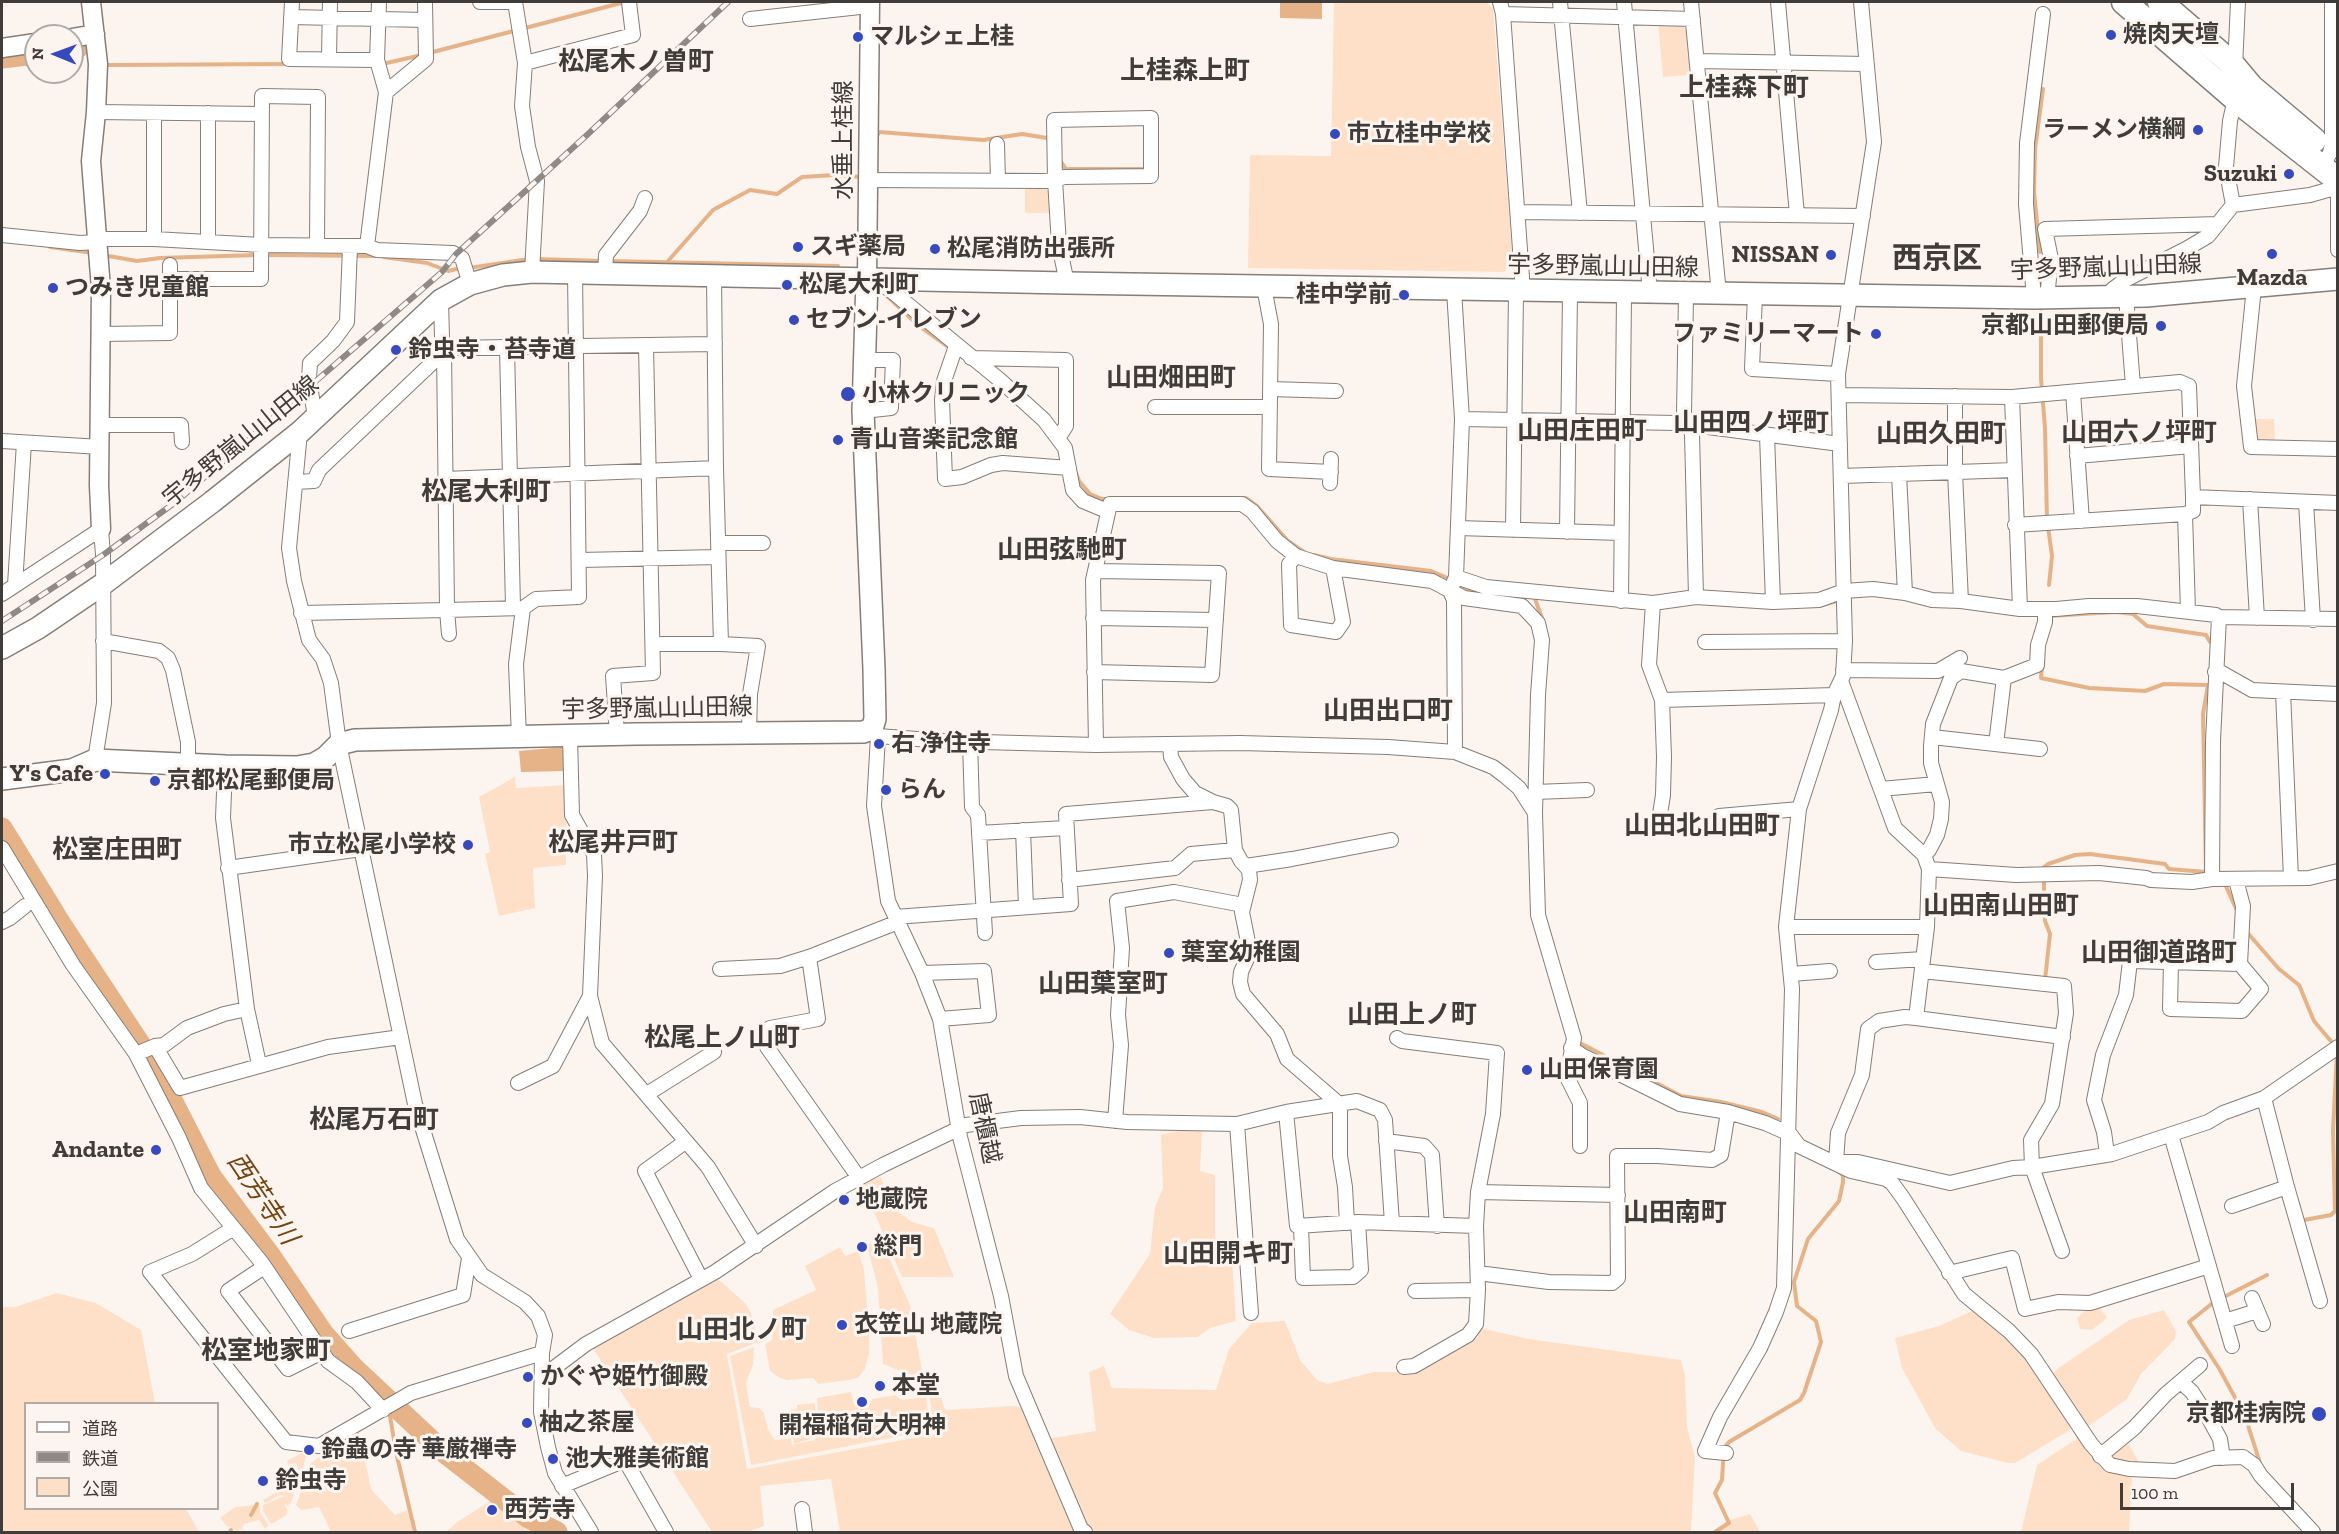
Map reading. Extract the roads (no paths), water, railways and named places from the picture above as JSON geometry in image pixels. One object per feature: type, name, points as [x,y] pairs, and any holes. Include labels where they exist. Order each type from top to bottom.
[{"type":"highway","points":[[2124,2],[2233,82]]},
{"type":"highway","points":[[2143,2],[2334,172]]},
{"type":"highway","points":[[2160,2],[2233,82]]},
{"type":"main road","name":"宇多野嵐山山田線","points":[[2,648],[38,628],[103,584],[212,502],[300,432],[441,300],[470,284],[503,275],[533,263],[575,272],[714,276],[1624,293],[2040,298],[2117,296],[2337,279]]},
{"type":"main road","points":[[867,278],[862,411],[875,732]]},
{"type":"main road","name":"宇多野嵐山山田線","points":[[339,744],[355,740],[616,734],[875,732]]},
{"type":"main road","points":[[2,779],[72,770],[95,760],[225,766],[297,766],[314,764],[326,757],[339,744]]},
{"type":"street","points":[[91,2],[98,64],[91,161],[101,290],[99,485],[104,703],[95,760]]},
{"type":"street","points":[[292,2],[289,59],[377,60]]},
{"type":"street","points":[[329,58],[330,2]]},
{"type":"street","points":[[367,246],[386,92],[377,60],[379,2]]},
{"type":"street","points":[[386,92],[426,59],[425,2]]},
{"type":"street","points":[[480,2],[507,2]]},
{"type":"street","points":[[515,2],[525,63],[522,106],[528,147],[537,181],[533,263]]},
{"type":"street","points":[[525,63],[633,35],[630,2]]},
{"type":"street","points":[[1624,2],[1650,293]]},
{"type":"street","points":[[1691,2],[1719,294]]},
{"type":"street","points":[[1778,2],[1797,215]]},
{"type":"street","points":[[1722,1452],[1705,1450],[1720,1417],[1760,1348],[1784,1288],[1790,1134],[1792,989],[1786,927],[1799,809],[1834,694],[1842,676],[1845,641],[1838,374],[1874,142],[1862,2]]},
{"type":"street","points":[[2233,205],[2226,167],[2238,2]]},
{"type":"street","points":[[2332,2],[2332,144],[2337,250]]},
{"type":"street","points":[[750,19],[870,4]]},
{"type":"street","name":"水垂上桂線","points":[[867,278],[870,4]]},
{"type":"street","points":[[1513,530],[1519,291],[1518,212],[1502,8],[1561,8],[1625,16],[1693,19]]},
{"type":"street","points":[[1561,8],[1580,213]]},
{"type":"street","points":[[2040,298],[2026,204],[2027,143],[2043,14]]},
{"type":"street","points":[[291,18],[425,20]]},
{"type":"street","points":[[84,36],[95,34]]},
{"type":"street","points":[[2,48],[24,45]]},
{"type":"street","points":[[1697,61],[1867,64]]},
{"type":"street","points":[[101,334],[170,333],[170,272],[261,279],[262,96],[318,97],[317,245]]},
{"type":"street","points":[[96,112],[261,114]]},
{"type":"street","points":[[154,113],[154,239]]},
{"type":"street","points":[[208,113],[208,241]]},
{"type":"street","points":[[867,180],[998,181],[1055,180],[1064,177],[1151,176],[1151,118],[1054,120],[1055,180],[1059,245],[1067,283]]},
{"type":"street","points":[[998,144],[998,181]]},
{"type":"street","points":[[2133,386],[2117,296],[2112,289],[2208,236],[2233,205],[2310,195],[2331,189],[2334,172]]},
{"type":"street","points":[[605,273],[606,255],[640,211],[645,198]]},
{"type":"street","points":[[1518,212],[1863,216]]},
{"type":"street","points":[[2040,298],[2051,259],[2045,229],[2218,224]]},
{"type":"street","points":[[2,235],[80,243],[97,242],[104,239],[154,239],[261,245],[367,246],[376,250],[453,253],[462,258],[470,284]]},
{"type":"street","points":[[315,417],[309,379],[310,363],[333,341],[347,322],[350,247]]},
{"type":"street","points":[[301,613],[518,608],[536,598],[579,597],[575,272]]},
{"type":"street","points":[[714,276],[721,644]]},
{"type":"street","points":[[867,278],[889,289],[1001,381],[1044,420],[1059,437],[1065,448],[1073,490],[1083,501],[1107,510]]},
{"type":"street","points":[[1264,287],[1271,324],[1269,469],[1331,471]]},
{"type":"street","points":[[2254,287],[2244,386],[2251,447],[2337,449]]},
{"type":"street","points":[[1454,290],[1462,419],[1456,577],[1450,591],[1454,600],[1455,752]]},
{"type":"street","points":[[1567,532],[1570,292]]},
{"type":"street","points":[[1621,601],[1624,293]]},
{"type":"street","points":[[1686,294],[1684,414],[1692,435],[1696,597]]},
{"type":"street","points":[[1755,295],[1752,369],[1838,374]]},
{"type":"street","points":[[441,300],[444,348],[449,634]]},
{"type":"street","points":[[444,348],[715,344]]},
{"type":"street","points":[[616,734],[613,676],[653,673],[646,346]]},
{"type":"street","points":[[956,346],[944,381],[942,400],[945,478],[963,477],[991,465],[1003,463],[1069,468]]},
{"type":"street","points":[[295,482],[314,481],[319,470],[432,363],[444,348]]},
{"type":"street","points":[[507,348],[509,477],[518,608],[516,664],[519,737]]},
{"type":"street","points":[[971,358],[1066,360],[1066,426],[1059,437]]},
{"type":"street","points":[[862,411],[891,408],[893,360],[864,360]]},
{"type":"street","points":[[1839,395],[2012,397],[2181,382],[2189,386],[2193,511],[2185,514],[2015,525]]},
{"type":"street","points":[[1270,389],[1336,391]]},
{"type":"street","points":[[2073,392],[2082,521]]},
{"type":"street","points":[[1955,396],[1955,472],[1961,601]]},
{"type":"street","points":[[2012,397],[2015,525],[2020,609]]},
{"type":"street","points":[[1155,407],[1270,407]]},
{"type":"street","points":[[101,425],[181,419],[182,442]]},
{"type":"street","points":[[1462,419],[1688,424],[1840,444]]},
{"type":"street","points":[[300,432],[289,548],[301,613],[309,640],[323,659],[331,683],[339,744],[415,1104],[457,1239],[482,1275],[525,1302],[538,1316],[545,1335],[542,1353],[541,1412],[545,1436],[555,1473],[591,1533]]},
{"type":"street","points":[[1767,435],[1773,602]]},
{"type":"street","points":[[2,441],[101,447]]},
{"type":"street","points":[[15,585],[24,443]]},
{"type":"street","points":[[2077,456],[2191,446]]},
{"type":"street","points":[[445,479],[716,468]]},
{"type":"street","points":[[1842,476],[2014,470]]},
{"type":"street","points":[[1899,474],[1905,593]]},
{"type":"street","points":[[2193,497],[2337,503]]},
{"type":"street","points":[[2250,499],[2257,618]]},
{"type":"street","points":[[2306,502],[2313,620]]},
{"type":"street","points":[[1096,745],[1093,580],[1110,504],[1242,504],[1252,511],[1276,541],[1296,556],[1333,568],[1432,581],[1464,598],[1522,606],[1538,623],[1542,640],[1535,792],[1538,915],[1574,1038],[1567,1077],[1580,1103],[1580,1146]]},
{"type":"street","points":[[2185,514],[2188,611]]},
{"type":"street","points":[[1458,528],[1621,533]]},
{"type":"street","points":[[2,594],[101,529]]},
{"type":"street","points":[[580,560],[650,559],[763,543]]},
{"type":"street","points":[[1296,556],[1289,564],[1291,625],[1336,632],[1343,622],[1333,568]]},
{"type":"street","points":[[1094,672],[1212,675],[1219,573],[1096,571]]},
{"type":"street","points":[[1456,577],[1486,587],[1653,603],[1696,597],[1773,602],[1819,600],[1844,591],[1873,590],[1905,593],[1932,600],[1961,601],[2020,609],[2137,606],[2188,611],[2219,617],[2337,620]]},
{"type":"street","points":[[1653,603],[1649,665],[1662,700],[1663,795],[1658,827]]},
{"type":"street","points":[[1924,855],[1937,835],[1941,819],[1942,802],[1931,763],[1932,737],[1936,716],[1951,678],[1961,671],[2004,678],[2037,665],[2038,645],[2045,622],[2045,609]]},
{"type":"street","points":[[2212,879],[2219,617]]},
{"type":"street","points":[[1094,618],[1216,620]]},
{"type":"street","points":[[103,641],[159,651],[168,658],[173,670],[188,742],[188,764]]},
{"type":"street","points":[[1705,642],[1845,641]]},
{"type":"street","points":[[652,644],[758,646],[750,694],[749,733]]},
{"type":"street","points":[[1842,676],[1938,671],[1960,658]]},
{"type":"street","points":[[2216,672],[2252,690],[2283,698],[2337,694]]},
{"type":"street","points":[[1842,676],[1895,828],[1924,855],[1929,869],[1927,927],[1916,1018]]},
{"type":"street","points":[[1996,744],[2004,678]]},
{"type":"street","points":[[1662,700],[1834,694]]},
{"type":"street","points":[[2283,698],[2291,878]]},
{"type":"street","points":[[875,732],[970,742],[1096,745],[1240,743],[1388,747],[1455,752],[1493,767],[1505,776],[1519,788],[1535,813]]},
{"type":"street","name":"唐櫃越","points":[[875,732],[874,806],[888,901],[922,973],[940,1020],[960,1137],[1001,1296],[1016,1376],[1081,1529],[1085,1533]]},
{"type":"street","points":[[570,736],[572,815],[594,854],[590,996],[602,1042],[708,1167],[756,1246]]},
{"type":"street","points":[[1932,737],[2040,749]]},
{"type":"street","points":[[970,742],[972,807],[978,815],[985,933]]},
{"type":"street","points":[[1170,745],[1171,758],[1195,793],[1227,806],[1231,810],[1235,850],[1249,870],[1250,880],[1242,912],[1250,952],[1241,972],[1240,982],[1244,994],[1277,1034],[1287,1059],[1338,1103],[1340,1156],[1361,1270],[1353,1277],[1303,1278],[1301,1227]]},
{"type":"street","points":[[225,766],[223,818],[228,868],[247,1009],[259,1064]]},
{"type":"street","points":[[1881,789],[1936,784]]},
{"type":"street","points":[[1535,792],[1587,790]]},
{"type":"street","points":[[720,969],[780,966],[809,957],[896,919],[1071,904],[1066,814],[1213,802]]},
{"type":"street","points":[[1719,816],[1799,809]]},
{"type":"street","points":[[978,833],[1065,828]]},
{"type":"street","points":[[1023,830],[1026,907]]},
{"type":"street","points":[[1246,866],[1391,840]]},
{"type":"street","points":[[2,848],[73,964],[136,1053],[201,1188],[264,1267],[328,1361],[357,1382],[383,1410]]},
{"type":"street","points":[[228,868],[361,849]]},
{"type":"street","points":[[1069,880],[1174,868],[1191,854],[1235,850]]},
{"type":"street","points":[[1929,869],[2016,875],[2099,873],[2151,880],[2192,882],[2212,879],[2309,878],[2337,871]]},
{"type":"street","points":[[2171,962],[2170,1009],[2242,1011],[2261,989],[2240,964],[2243,906],[2236,880]]},
{"type":"street","points":[[1115,1120],[1121,1045],[1118,1015],[1122,948],[1117,901],[1174,892],[1243,905]]},
{"type":"street","points":[[2,922],[25,906]]},
{"type":"street","points":[[1786,927],[1927,927]]},
{"type":"street","points":[[809,957],[818,1019],[770,1028],[767,1047],[859,1178]]},
{"type":"street","points":[[2107,1154],[2104,1132],[2094,1100],[2103,1055],[2126,995],[2130,961],[2240,964]]},
{"type":"street","points":[[1876,962],[1922,965],[2064,986],[2066,1012],[2052,1104],[2031,1140],[2032,1167],[2062,1251]]},
{"type":"street","points":[[922,973],[984,971],[989,1015],[940,1020]]},
{"type":"street","points":[[1791,974],[1830,971]]},
{"type":"street","points":[[518,1083],[553,1066],[590,996]]},
{"type":"street","points":[[136,1053],[164,1045],[187,1028],[224,1014],[247,1009]]},
{"type":"street","points":[[1836,1162],[1838,1133],[1862,1075],[1868,1029],[1879,1021],[1905,1017],[1916,1018],[2062,1038]]},
{"type":"street","points":[[155,1046],[180,1088],[259,1064],[328,1047],[401,1037]]},
{"type":"street","points":[[1397,1038],[1402,1041],[1497,1053],[1493,1114],[1478,1191],[1476,1324],[1468,1335],[1414,1366],[1404,1367]]},
{"type":"street","points":[[1836,1162],[1858,1162],[1950,1183],[2013,1168],[2032,1167],[2107,1154],[2171,1135],[2264,1098],[2337,1047]]},
{"type":"street","points":[[1571,1048],[1680,1104],[1728,1112],[1765,1123],[1790,1134],[1799,1146],[1851,1171],[1886,1179],[1892,1183],[1964,1294],[2009,1331],[2031,1354],[2100,1456],[2110,1465],[2129,1469],[2175,1470],[2213,1458],[2243,1457],[2254,1465],[2261,1476],[2313,1533]]},
{"type":"street","points":[[647,1094],[714,1052]]},
{"type":"street","points":[[2264,1098],[2286,1187],[2320,1300]]},
{"type":"street","points":[[542,1377],[586,1344],[756,1246],[835,1191],[966,1125],[1022,1118],[1080,1117],[1237,1124],[1286,1112],[1357,1101],[1380,1110],[1385,1120],[1392,1223]]},
{"type":"street","points":[[1286,1112],[1297,1226],[1352,1223],[1476,1226]]},
{"type":"street","points":[[1478,1274],[1549,1282],[1612,1283],[1618,1278],[1617,1156],[1712,1160],[1720,1155],[1728,1112]]},
{"type":"street","points":[[1237,1124],[1251,1313]]},
{"type":"street","points":[[2171,1135],[2198,1236],[2232,1346]]},
{"type":"street","points":[[1386,1141],[1424,1146],[1432,1155],[1437,1226]]},
{"type":"street","points":[[685,1142],[645,1171],[701,1279]]},
{"type":"street","points":[[2232,1206],[2286,1187]]},
{"type":"street","points":[[1478,1191],[1618,1195]]},
{"type":"street","points":[[232,1229],[192,1254],[150,1272],[286,1442],[319,1446],[411,1393],[542,1353]]},
{"type":"street","points":[[349,1331],[463,1295],[469,1258]]},
{"type":"street","points":[[1949,1273],[2012,1258],[2025,1309],[2058,1302],[2090,1303],[2209,1266]]},
{"type":"street","points":[[264,1267],[228,1291],[288,1369],[322,1352]]},
{"type":"street","points":[[1415,1292],[1478,1290]]},
{"type":"street","points":[[2225,1321],[2257,1311]]},
{"type":"street","points":[[2100,1456],[2134,1428],[2166,1394],[2200,1365]]},
{"type":"street","points":[[2181,1382],[2192,1392],[2208,1416],[2220,1439],[2223,1458]]},
{"type":"street","points":[[562,1486],[625,1460],[666,1533]]},
{"type":"street","points":[[802,1509],[805,1533]]},
{"type":"waterway","points":[[429,53],[625,2]]},
{"type":"waterway","points":[[2,58],[24,55]]},
{"type":"waterway","points":[[382,64],[422,55]]},
{"type":"waterway","points":[[108,65],[288,64]]},
{"type":"waterway","points":[[2040,252],[2034,192],[2035,149],[2043,89]]},
{"type":"waterway","points":[[876,138],[879,132],[983,140],[1022,134],[1047,138],[1051,141]]},
{"type":"waterway","points":[[1061,162],[1066,169],[1143,169]]},
{"type":"waterway","points":[[668,261],[713,210],[750,190],[777,194],[802,177],[835,175],[861,177]]},
{"type":"waterway","points":[[50,247],[93,253]]},
{"type":"waterway","points":[[103,255],[137,261],[160,258],[257,255]]},
{"type":"waterway","points":[[264,255],[377,256]]},
{"type":"waterway","points":[[384,257],[427,263],[448,271],[461,268]]},
{"type":"waterway","points":[[469,268],[529,259]]},
{"type":"waterway","points":[[537,259],[601,261]]},
{"type":"waterway","points":[[609,261],[838,266]]},
{"type":"waterway","points":[[888,297],[919,326],[951,349]]},
{"type":"waterway","points":[[2041,311],[2041,378],[2045,428],[2047,519],[2052,556],[2049,585]]},
{"type":"waterway","points":[[1076,473],[1079,481],[1090,494],[1102,499],[1110,499]]},
{"type":"waterway","points":[[1241,498],[1246,498],[1257,506],[1288,541],[1304,552]]},
{"type":"waterway","points":[[1314,555],[1431,571],[1450,579]]},
{"type":"waterway","points":[[1457,583],[1473,592],[1512,596]]},
{"type":"waterway","points":[[1534,596],[1543,621]]},
{"type":"waterway","points":[[1819,606],[1840,600]]},
{"type":"waterway","points":[[2049,616],[2116,612],[2133,614],[2147,626],[2206,635],[2210,642]]},
{"type":"waterway","points":[[2042,665],[2041,678],[2089,688],[2145,691],[2164,684],[2208,685],[2203,714],[2206,872],[2169,869],[2165,864],[2090,854],[2075,855],[2048,864],[2044,867],[2045,921],[2050,934],[2045,980]]},
{"type":"waterway","name":"西芳寺川","points":[[2,828],[61,924],[154,1065],[211,1176],[270,1255],[323,1333],[354,1368],[446,1454],[527,1517],[557,1532]]},
{"type":"waterway","points":[[2224,882],[2238,913]]},
{"type":"waterway","points":[[2246,931],[2279,969],[2299,985],[2314,1021],[2335,1046]]},
{"type":"waterway","points":[[1582,1044],[1681,1096],[1721,1102],[1762,1112],[1778,1119]]},
{"type":"waterway","points":[[2304,1220],[2331,1215],[2335,1211],[2333,1131],[2337,1053]]},
{"type":"waterway","points":[[1715,1532],[1729,1523],[1715,1493],[1722,1480],[1724,1448],[1729,1442],[1800,1400],[1804,1393],[1821,1342],[1816,1321],[1797,1306],[1794,1282],[1808,1239],[1839,1201],[1843,1182],[1843,1176],[1839,1171]]},
{"type":"waterway","points":[[2260,1463],[2245,1416],[2220,1370],[2189,1322],[2214,1302],[2267,1275]]},
{"type":"waterway","points":[[389,1410],[396,1452],[415,1532]]},
{"type":"waterway","points":[[251,1515],[257,1504]]},
{"type":"railway","points":[[2,621],[103,555],[177,501],[442,272],[456,254],[728,2]]},
{"type":"place","name":"焼肉天壇","points":[[2111,35]]},
{"type":"place","name":"マルシェ上桂","points":[[858,37]]},
{"type":"place","name":"ラーメン横綱","points":[[2198,130]]},
{"type":"place","name":"市立桂中学校","points":[[1335,134]]},
{"type":"place","name":"Suzuki","points":[[2289,174]]},
{"type":"place","name":"スギ薬局","points":[[798,247]]},
{"type":"place","name":"松尾消防出張所","points":[[935,249]]},
{"type":"place","name":"Mazda","points":[[2272,254]]},
{"type":"place","name":"NISSAN","points":[[1831,255]]},
{"type":"place","name":"松尾大利町","points":[[787,285]]},
{"type":"place","name":"つみき児童館","points":[[53,288]]},
{"type":"place","name":"桂中学前","points":[[1404,295]]},
{"type":"place","name":"セブン-イレブン","points":[[794,320]]},
{"type":"place","name":"京都山田郵便局","points":[[2161,326]]},
{"type":"place","name":"ファミリーマート","points":[[1876,334]]},
{"type":"place","name":"鈴虫寺・苔寺道","points":[[396,350]]},
{"type":"place","name":"小林クリニック","points":[[848,394]]},
{"type":"place","name":"青山音楽記念館","points":[[838,440]]},
{"type":"place","name":"右 浄住寺","points":[[879,744]]},
{"type":"place","name":"Y's Cafe","points":[[105,774]]},
{"type":"place","name":"京都松尾郵便局","points":[[155,781]]},
{"type":"place","name":"らん","points":[[886,790]]},
{"type":"place","name":"市立松尾小学校","points":[[468,845]]},
{"type":"place","name":"葉室幼稚園","points":[[1169,953]]},
{"type":"place","name":"山田保育園","points":[[1527,1070]]},
{"type":"place","name":"Andante","points":[[156,1150]]},
{"type":"place","name":"地蔵院","points":[[844,1200]]},
{"type":"place","name":"総門","points":[[862,1247]]},
{"type":"place","name":"衣笠山 地蔵院","points":[[842,1325]]},
{"type":"place","name":"かぐや姫竹御殿","points":[[528,1377]]},
{"type":"place","name":"本堂","points":[[880,1386]]},
{"type":"place","name":"開福稲荷大明神","points":[[862,1402]]},
{"type":"place","name":"京都桂病院","points":[[2319,1414]]},
{"type":"place","name":"柚之茶屋","points":[[527,1423]]},
{"type":"place","name":"鈴蟲の寺 華厳禅寺","points":[[309,1450]]},
{"type":"place","name":"池大雅美術館","points":[[553,1459]]},
{"type":"place","name":"鈴虫寺","points":[[263,1481]]},
{"type":"place","name":"西芳寺","points":[[492,1510]]},
{"type":"district","name":"松尾木ノ曽町","points":[[636,63]]},
{"type":"district","name":"上桂森上町","points":[[1185,72]]},
{"type":"district","name":"上桂森下町","points":[[1744,89]]},
{"type":"district","name":"西京区","points":[[1937,259]]},
{"type":"district","name":"山田畑田町","points":[[1171,379]]},
{"type":"district","name":"山田四ノ坪町","points":[[1751,424]]},
{"type":"district","name":"山田庄田町","points":[[1582,432]]},
{"type":"district","name":"山田六ノ坪町","points":[[2139,434]]},
{"type":"district","name":"山田久田町","points":[[1941,435]]},
{"type":"district","name":"松尾大利町","points":[[486,493]]},
{"type":"district","name":"山田弦馳町","points":[[1062,551]]},
{"type":"district","name":"山田出口町","points":[[1388,712]]},
{"type":"district","name":"山田北山田町","points":[[1702,827]]},
{"type":"district","name":"松尾井戸町","points":[[613,844]]},
{"type":"district","name":"松室庄田町","points":[[117,851]]},
{"type":"district","name":"山田南山田町","points":[[2001,907]]},
{"type":"district","name":"山田御道路町","points":[[2159,954]]},
{"type":"district","name":"山田葉室町","points":[[1103,985]]},
{"type":"district","name":"山田上ノ町","points":[[1412,1016]]},
{"type":"district","name":"松尾上ノ山町","points":[[722,1039]]},
{"type":"district","name":"松尾万石町","points":[[374,1121]]},
{"type":"district","name":"山田南町","points":[[1675,1214]]},
{"type":"district","name":"山田開キ町","points":[[1228,1255]]},
{"type":"district","name":"山田北ノ町","points":[[742,1331]]},
{"type":"district","name":"松室地家町","points":[[266,1352]]}]
